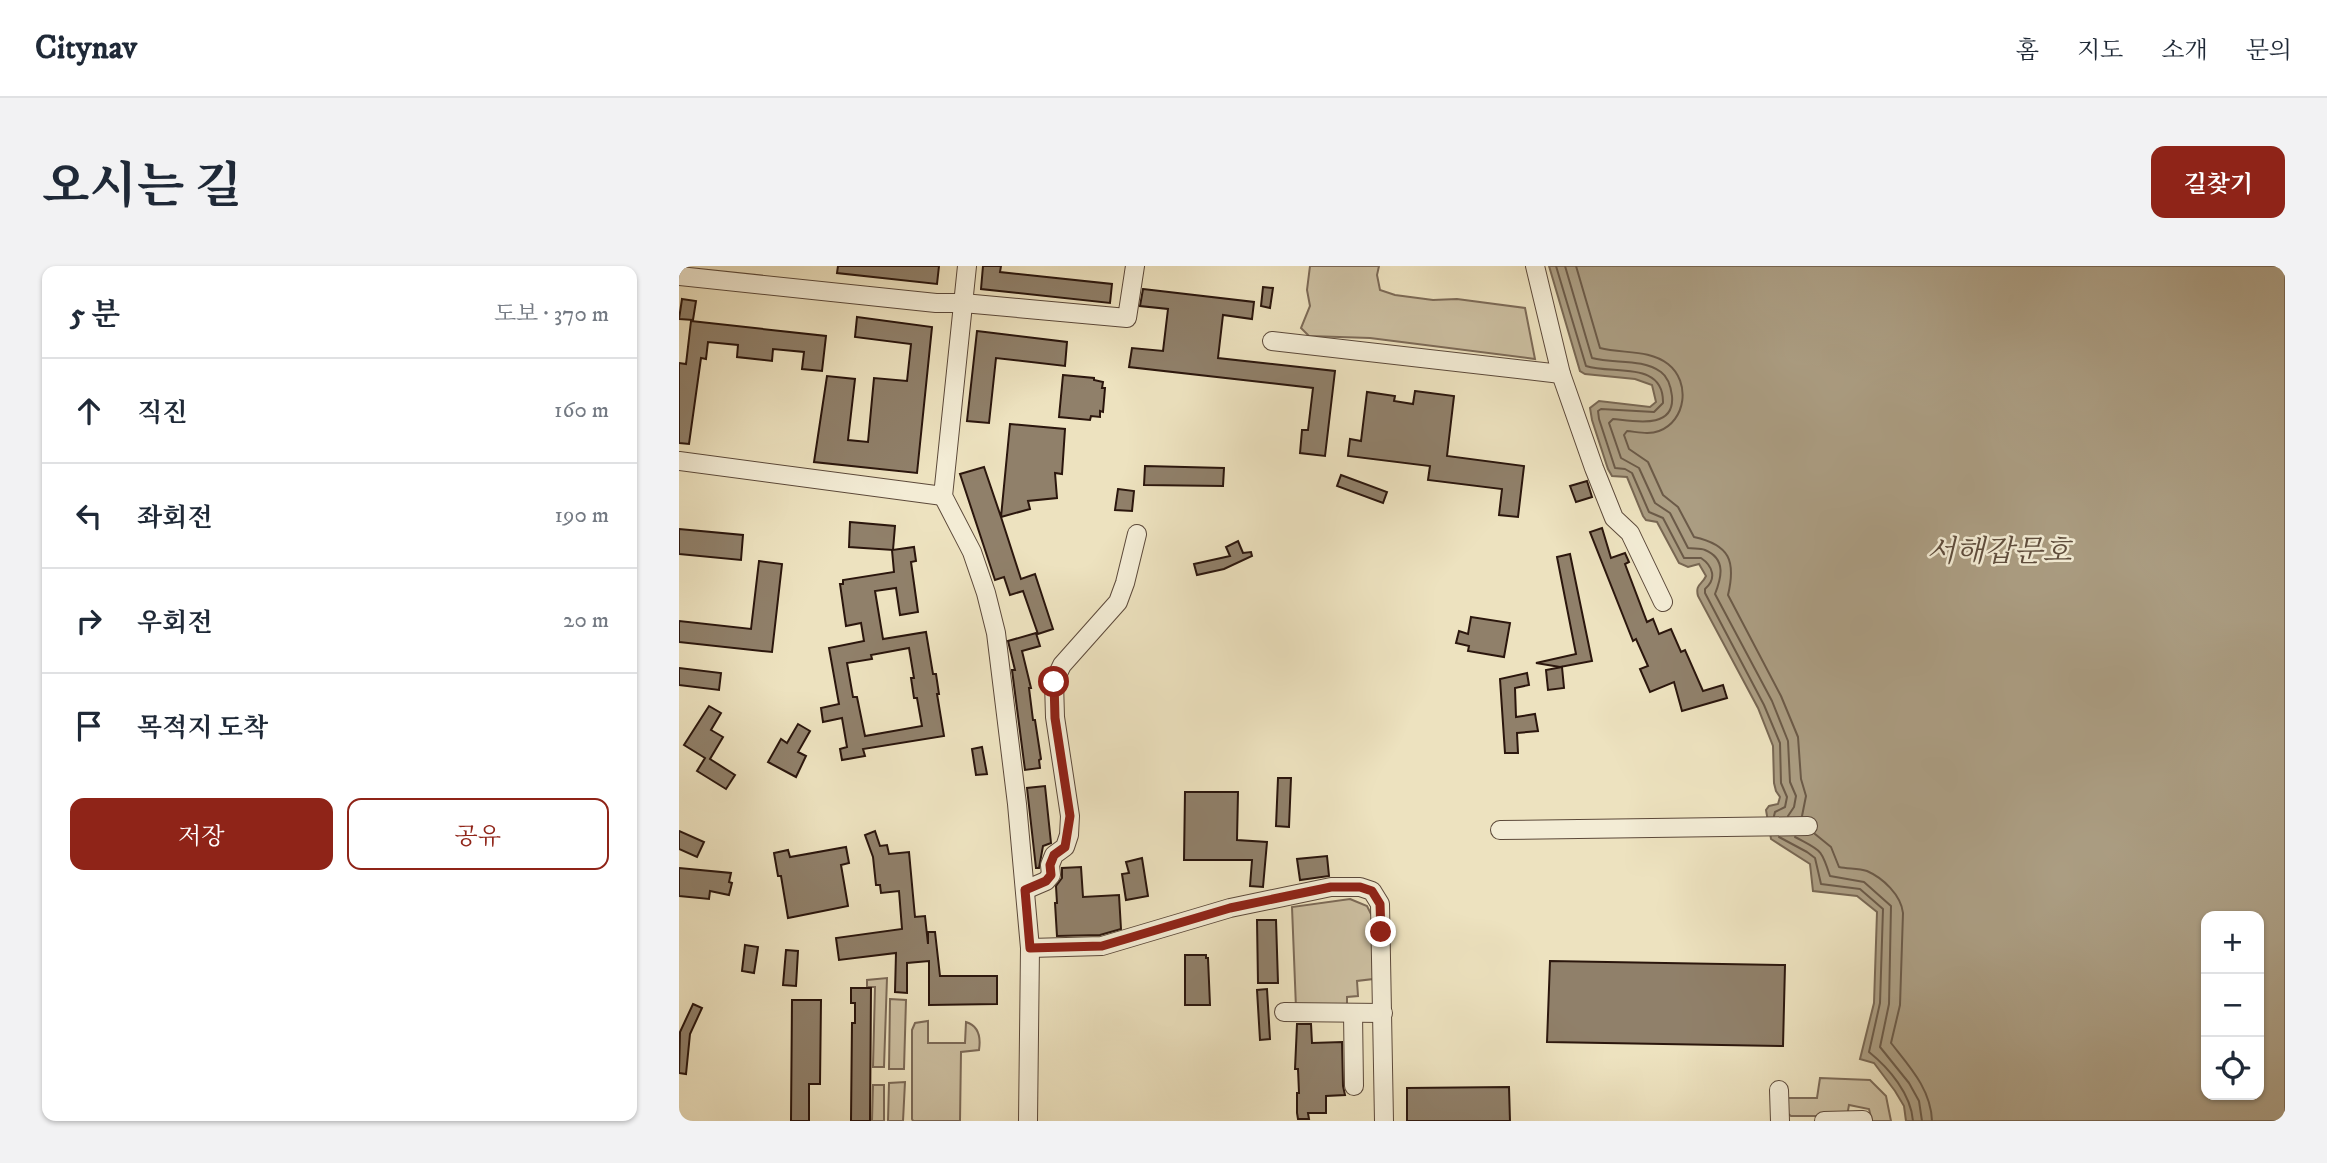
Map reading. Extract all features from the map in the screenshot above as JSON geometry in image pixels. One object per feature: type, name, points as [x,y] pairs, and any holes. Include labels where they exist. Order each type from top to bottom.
[{"type":"street","points":[[967,266],[943,496],[972,552],[996,633],[1017,804],[1030,948],[1028,1121]]},
{"type":"street","points":[[679,276],[936,303],[963,303],[1127,318],[1135,266]]},
{"type":"street","points":[[1535,266],[1562,374],[1614,518],[1630,533],[1663,602]]},
{"type":"street","points":[[1272,341],[1562,374]]},
{"type":"street","points":[[679,461],[943,496]]},
{"type":"street","points":[[1025,890],[1046,881],[1051,875],[1050,865],[1054,855],[1065,847],[1069,835],[1070,816],[1055,718],[1054,682],[1062,665],[1118,602],[1137,534]]},
{"type":"street","points":[[1500,830],[1808,826]]},
{"type":"street","points":[[1030,948],[1102,946],[1230,908],[1331,887],[1360,887],[1372,891],[1380,904],[1384,1121]]},
{"type":"street","points":[[1284,1013],[1383,1013]]},
{"type":"street","points":[[1353,1013],[1354,1086]]},
{"type":"street","points":[[1779,1090],[1780,1121]]},
{"type":"street","points":[[1824,1121],[1863,1120]]},
{"type":"shaded area","points":[[1310,266],[1379,266],[1377,275],[1380,290],[1395,295],[1433,300],[1457,299],[1525,308],[1535,359],[1370,338],[1309,336],[1301,328],[1310,306],[1307,290]]},
{"type":"shaded area","points":[[1350,899],[1367,906],[1372,916],[1373,979],[1357,981],[1358,996],[1347,997],[1347,1007],[1296,1008],[1292,907]]},
{"type":"shaded area","points":[[887,978],[884,1067],[873,1067],[875,987],[867,987],[867,980]]},
{"type":"shaded area","points":[[890,999],[906,1000],[904,1069],[889,1069]]},
{"type":"shaded area","points":[[928,1021],[928,1043],[965,1043],[966,1022],[974,1026],[978,1033],[979,1050],[961,1052],[960,1121],[912,1119],[912,1030],[915,1023]]},
{"type":"shaded area","points":[[1820,1078],[1870,1080],[1886,1096],[1891,1121],[1872,1121],[1869,1109],[1849,1105],[1847,1116],[1791,1116],[1787,1113],[1787,1098],[1817,1098]]},
{"type":"shaded area","points":[[905,1082],[903,1121],[888,1121],[889,1083]]},
{"type":"shaded area","points":[[873,1085],[884,1085],[884,1121],[872,1121]]},
{"type":"water","name":"서해갑문호","points":[[1549,266],[2285,266],[2285,1121],[1906,1121],[1904,1106],[1895,1091],[1874,1063],[1860,1059],[1874,1003],[1877,912],[1857,896],[1813,891],[1810,864],[1771,839],[1766,810],[1769,806],[1778,804],[1780,797],[1774,783],[1773,746],[1758,708],[1698,596],[1698,587],[1706,576],[1699,564],[1688,567],[1679,563],[1657,522],[1646,520],[1643,516],[1627,477],[1612,476],[1608,469],[1590,408],[1599,401],[1650,407],[1656,402],[1652,385],[1635,379],[1585,374],[1580,371]]},
{"type":"building","points":[[838,266],[939,266],[937,284],[837,273]]},
{"type":"building","points":[[983,266],[1001,266],[1000,272],[1112,284],[1110,303],[981,289]]},
{"type":"building","points":[[1263,287],[1273,288],[1270,308],[1261,306]]},
{"type":"building","points":[[1143,289],[1254,302],[1252,319],[1223,315],[1218,358],[1335,371],[1325,456],[1300,453],[1302,430],[1308,430],[1313,388],[1129,367],[1132,348],[1163,351],[1168,309],[1140,306]]},
{"type":"building","points":[[682,299],[696,301],[693,320],[679,319]]},
{"type":"building","points":[[857,317],[932,327],[917,473],[814,462],[827,376],[855,379],[848,440],[868,442],[874,378],[907,381],[911,344],[855,337]]},
{"type":"building","points":[[691,321],[826,336],[822,371],[802,369],[804,352],[773,349],[772,361],[737,357],[738,345],[708,342],[706,359],[701,358],[689,444],[679,443],[679,363],[686,364]]},
{"type":"building","points":[[977,331],[1067,342],[1065,366],[996,358],[989,423],[967,421]]},
{"type":"building","points":[[1063,375],[1094,378],[1103,382],[1103,412],[1100,411],[1100,417],[1091,416],[1090,420],[1059,417]]},
{"type":"building","points":[[1415,391],[1454,396],[1447,456],[1524,466],[1518,517],[1499,515],[1502,489],[1428,480],[1430,466],[1348,456],[1350,439],[1361,441],[1367,392],[1395,396],[1394,401],[1413,404]]},
{"type":"building","points":[[1010,424],[1065,429],[1062,474],[1055,473],[1057,498],[1028,501],[1030,509],[1001,517]]},
{"type":"building","points":[[1145,466],[1224,468],[1223,486],[1144,485]]},
{"type":"building","points":[[984,467],[1021,579],[1035,574],[1053,629],[1038,634],[1023,591],[1010,595],[1004,577],[995,580],[960,474]]},
{"type":"building","points":[[1341,475],[1387,492],[1383,503],[1337,486]]},
{"type":"building","points":[[1587,481],[1592,497],[1576,502],[1570,486]]},
{"type":"building","points":[[1118,489],[1134,491],[1132,511],[1115,510]]},
{"type":"building","points":[[850,522],[895,526],[893,550],[849,547]]},
{"type":"building","points":[[1602,528],[1611,558],[1625,553],[1629,562],[1625,564],[1647,622],[1653,619],[1659,634],[1671,629],[1681,652],[1685,650],[1703,691],[1723,685],[1727,698],[1682,711],[1674,682],[1650,692],[1640,669],[1648,666],[1636,639],[1633,641],[1590,532]]},
{"type":"building","points":[[679,529],[743,535],[741,560],[679,554]]},
{"type":"building","points":[[1238,541],[1243,553],[1251,552],[1252,556],[1224,569],[1197,575],[1194,564],[1230,556],[1226,547]]},
{"type":"building","points":[[914,547],[916,561],[911,562],[918,612],[900,615],[896,588],[875,591],[883,639],[926,632],[933,674],[936,674],[944,736],[863,749],[865,756],[842,760],[840,749],[847,747],[842,718],[823,722],[821,708],[839,704],[829,648],[864,641],[861,623],[846,626],[840,584],[843,584],[843,580],[894,572],[892,550]],"holes":[[[909,648],[914,678],[911,678],[914,698],[917,698],[922,726],[865,736],[857,697],[853,697],[847,663],[872,659],[871,655]]]},
{"type":"building","points":[[1570,554],[1592,661],[1560,667],[1536,663],[1576,654],[1557,557]]},
{"type":"building","points":[[759,561],[782,564],[772,652],[679,642],[679,621],[751,629]]},
{"type":"building","points":[[1471,617],[1510,623],[1504,657],[1468,651],[1469,646],[1456,643],[1459,631],[1468,634]]},
{"type":"building","points":[[1036,633],[1040,646],[1022,651],[1031,688],[1033,720],[1041,759],[1040,768],[1025,770],[1012,670],[1015,670],[1008,641]]},
{"type":"building","points":[[1562,667],[1564,688],[1548,690],[1546,670]]},
{"type":"building","points":[[679,668],[721,673],[719,690],[679,685]]},
{"type":"building","points":[[1527,673],[1529,685],[1515,688],[1516,717],[1535,714],[1538,731],[1517,733],[1518,753],[1505,753],[1500,679]]},
{"type":"building","points":[[709,706],[721,713],[711,730],[723,737],[710,759],[735,775],[726,789],[697,771],[705,758],[684,745]]},
{"type":"building","points":[[798,724],[810,731],[798,752],[806,756],[796,777],[768,762],[781,739],[787,743]]},
{"type":"building","points":[[982,747],[987,774],[976,775],[972,749]]},
{"type":"building","points":[[1278,778],[1291,778],[1289,827],[1276,826]]},
{"type":"building","points":[[1045,786],[1051,843],[1043,846],[1039,868],[1036,868],[1027,788]]},
{"type":"building","points":[[1185,792],[1238,792],[1237,840],[1267,842],[1263,887],[1250,886],[1252,860],[1184,860]]},
{"type":"building","points":[[679,831],[704,842],[697,857],[679,849]]},
{"type":"building","points":[[875,831],[880,846],[887,845],[889,854],[909,852],[915,917],[925,916],[928,944],[928,932],[935,932],[940,976],[997,976],[997,1004],[929,1005],[929,961],[907,963],[907,993],[895,992],[896,953],[839,960],[836,938],[902,929],[899,891],[881,893],[880,885],[876,885],[873,857],[865,835]]},
{"type":"building","points":[[846,847],[849,863],[841,865],[848,906],[788,918],[774,853],[788,850],[790,857]]},
{"type":"building","points":[[1327,856],[1329,876],[1300,880],[1297,859]]},
{"type":"building","points":[[1142,858],[1148,896],[1126,900],[1122,874],[1129,873],[1126,862]]},
{"type":"building","points":[[1081,867],[1083,897],[1119,895],[1121,929],[1100,935],[1057,936],[1056,886],[1062,878],[1062,868]]},
{"type":"building","points":[[679,868],[731,873],[729,895],[710,891],[709,899],[679,896]]},
{"type":"building","points":[[1257,920],[1276,920],[1278,983],[1258,983]]},
{"type":"building","points":[[745,945],[758,947],[754,973],[742,971]]},
{"type":"building","points":[[786,950],[798,951],[796,986],[783,985]]},
{"type":"building","points":[[1185,955],[1206,955],[1208,958],[1210,1005],[1185,1005]]},
{"type":"building","points":[[1550,961],[1785,965],[1783,1046],[1547,1042]]},
{"type":"building","points":[[851,988],[871,988],[870,1121],[851,1121],[852,1023],[855,1023],[855,1003],[851,1003]]},
{"type":"building","points":[[1267,989],[1270,1039],[1260,1040],[1257,990]]},
{"type":"building","points":[[792,1000],[821,1000],[820,1084],[809,1084],[809,1121],[791,1121]]},
{"type":"building","points":[[693,1004],[702,1008],[690,1034],[686,1074],[679,1073],[680,1032]]},
{"type":"building","points":[[1297,1024],[1311,1024],[1312,1043],[1342,1042],[1345,1095],[1326,1096],[1326,1113],[1308,1113],[1309,1119],[1298,1119],[1297,1113]]},
{"type":"building","points":[[1509,1087],[1510,1121],[1407,1121],[1407,1088]]},
{"type":"route","points":[[1054,682],[1055,718],[1070,816],[1069,835],[1065,847],[1054,855],[1050,865],[1051,875],[1046,881],[1025,890],[1030,948],[1102,946],[1230,908],[1331,887],[1360,887],[1372,891],[1380,904],[1381,932]]}]
